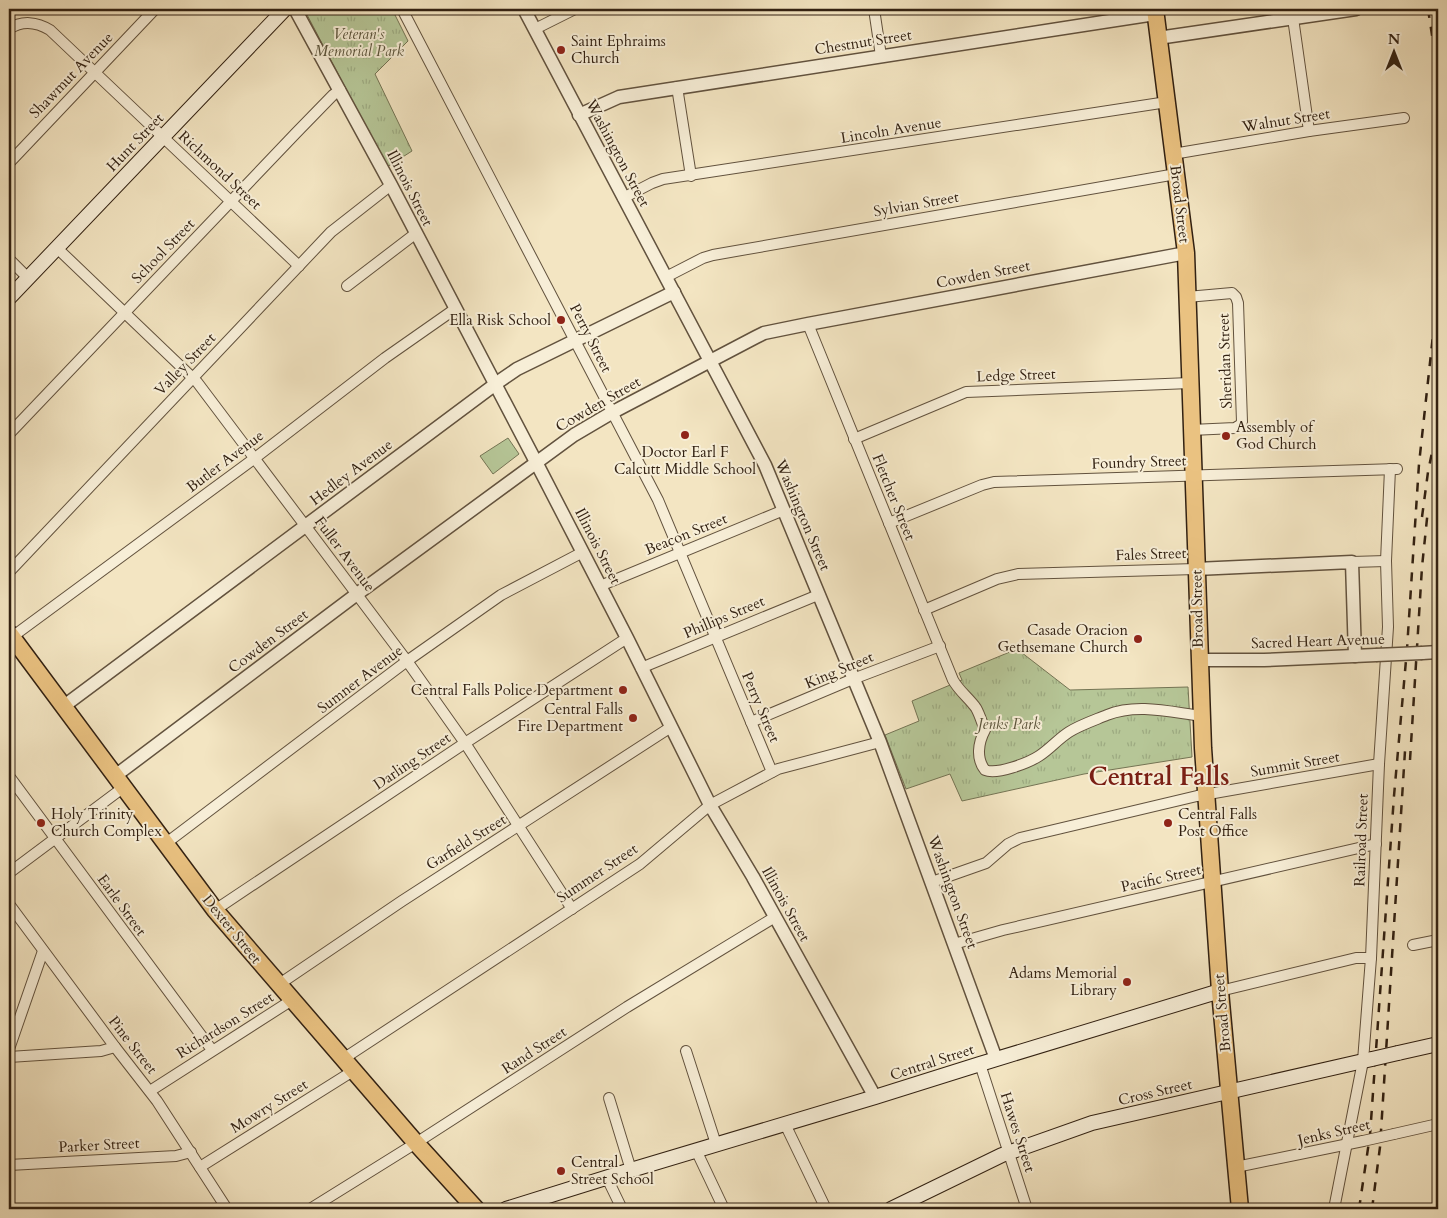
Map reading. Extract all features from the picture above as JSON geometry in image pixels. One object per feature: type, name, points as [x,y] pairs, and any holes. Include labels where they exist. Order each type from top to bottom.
[{"type":"main road","name":"Hunt Street","points":[[9,298],[285,9]]},
{"type":"main road","name":"Broad Street","points":[[1155,11],[1186,253],[1201,716],[1220,991],[1240,1209]]},
{"type":"main road","name":"Dexter Street","points":[[11,635],[215,910],[278,985],[476,1209]]},
{"type":"main road","name":"Central Street","points":[[506,1209],[1220,991]]},
{"type":"main road","name":"Cross Street","points":[[891,1209],[1009,1152],[1101,1121],[1438,1044]]},
{"type":"street","name":"Shawmut Avenue","points":[[9,163],[155,9]]},
{"type":"street","name":"Illinois Street","points":[[295,9],[391,186],[583,552],[710,805],[875,1097]]},
{"type":"street","name":"Perry Street","points":[[402,9],[658,500],[772,772]]},
{"type":"street","name":"Washington Street","points":[[524,9],[762,458],[880,742],[996,1058]]},
{"type":"street","points":[[535,29],[576,9]]},
{"type":"street","points":[[874,9],[881,56]]},
{"type":"street","points":[[1158,38],[1356,9]]},
{"type":"street","name":"Chestnut Street","points":[[579,115],[619,96],[881,56],[1155,11]]},
{"type":"street","points":[[1293,18],[1310,132]]},
{"type":"street","name":"Richmond Street","points":[[9,29],[15,25],[28,23],[43,26],[50,30],[299,266]]},
{"type":"street","points":[[677,87],[691,176]]},
{"type":"street","name":"School Street","points":[[9,434],[333,95],[340,90]]},
{"type":"street","name":"Lincoln Avenue","points":[[623,198],[657,181],[1167,102]]},
{"type":"street","name":"Walnut Street","points":[[1173,154],[1404,118]]},
{"type":"street","name":"Sylvian Street","points":[[666,277],[703,258],[713,255],[1176,174]]},
{"type":"street","name":"Valley Street","points":[[9,572],[331,232],[391,186]]},
{"type":"street","points":[[347,286],[415,234]]},
{"type":"street","name":"Fuller Avenue","points":[[57,248],[193,377],[408,661],[465,743],[572,909]]},
{"type":"street","name":"Cowden Street","points":[[119,782],[357,594],[574,435],[613,412],[764,333],[1186,253]]},
{"type":"street","points":[[9,259],[28,278]]},
{"type":"street","name":"Hedley Avenue","points":[[64,706],[495,384],[517,370],[674,292]]},
{"type":"street","name":"Sheridan Street","points":[[1187,297],[1232,294],[1236,296],[1240,352],[1242,422],[1235,428],[1191,430]]},
{"type":"street","name":"Butler Avenue","points":[[11,635],[255,458],[385,358],[455,309]]},
{"type":"street","name":"Fletcher Street","points":[[808,324],[953,680],[972,703],[980,717],[985,730],[980,742],[980,759],[985,770],[997,772],[1029,761],[1039,756],[1070,732],[1114,713],[1138,709],[1201,716]]},
{"type":"street","name":"Ledge Street","points":[[854,439],[955,396],[972,392],[1190,383]]},
{"type":"street","name":"Foundry Street","points":[[889,523],[988,483],[1393,469]]},
{"type":"street","name":"Railroad Street","points":[[1334,1209],[1346,1144],[1367,1060],[1379,764],[1388,627],[1386,561],[1393,469]]},
{"type":"street","name":"Beacon Street","points":[[600,586],[784,510]]},
{"type":"street","name":"Sumner Avenue","points":[[165,844],[408,661],[501,595],[583,552]]},
{"type":"street","name":"Fales Street","points":[[924,610],[997,579],[1018,574],[1386,561]]},
{"type":"street","points":[[1352,562],[1355,656]]},
{"type":"street","name":"Phillips Street","points":[[641,668],[818,595]]},
{"type":"street","name":"Darling Street","points":[[215,910],[465,743],[627,638]]},
{"type":"street","name":"King Street","points":[[751,722],[853,679],[940,646]]},
{"type":"street","name":"Sacred Heart Avenue","points":[[1199,660],[1264,660],[1438,652]]},
{"type":"street","name":"Garfield Street","points":[[278,985],[402,901],[671,726]]},
{"type":"street","name":"Summer Street","points":[[348,1065],[640,864],[710,805],[772,772],[880,742]]},
{"type":"street","name":"Summit Street","points":[[932,882],[986,863],[1008,844],[1020,838],[1206,795],[1379,764]]},
{"type":"street","name":"Earle Street","points":[[9,776],[212,1050]]},
{"type":"street","points":[[9,873],[55,838],[119,782]]},
{"type":"street","name":"Pacific Street","points":[[954,944],[1003,930],[1376,844]]},
{"type":"street","name":"Pine Street","points":[[9,904],[150,1091],[227,1209]]},
{"type":"street","name":"Rand Street","points":[[310,1209],[627,1007],[774,916]]},
{"type":"street","points":[[1413,945],[1438,941]]},
{"type":"street","points":[[9,1049],[43,951]]},
{"type":"street","name":"Central Street","points":[[1220,991],[1356,958],[1371,958]]},
{"type":"street","name":"Richardson Street","points":[[150,1091],[292,1000]]},
{"type":"street","points":[[9,1057],[101,1051],[115,1047]]},
{"type":"street","points":[[686,1051],[716,1144]]},
{"type":"street","name":"Hawes Street","points":[[980,1064],[1027,1209]]},
{"type":"street","name":"Mowry Street","points":[[200,1167],[348,1065]]},
{"type":"street","points":[[609,1098],[631,1170]]},
{"type":"street","points":[[785,1124],[826,1209]]},
{"type":"street","name":"Jenks Street","points":[[1236,1167],[1438,1124]]},
{"type":"street","points":[[696,1150],[724,1209]]},
{"type":"street","name":"Parker Street","points":[[9,1165],[176,1156],[191,1152]]},
{"type":"street","points":[[607,1178],[622,1209]]},
{"type":"green space","name":"Veteran's Memorial Park","points":[[304,9],[392,9],[408,41],[375,74],[412,151],[387,167]]},
{"type":"green space","points":[[508,438],[519,454],[493,474],[480,456]]},
{"type":"green space","name":"Jenks Park","points":[[1017,649],[1070,690],[1188,687],[1192,757],[1084,774],[962,801],[950,774],[906,789],[885,735],[919,721],[912,701],[962,680],[959,673]]},
{"type":"railway","points":[[1428,9],[1438,74]]},
{"type":"railway","points":[[1359,1209],[1370,1135],[1394,796],[1407,649],[1419,464],[1438,289],[1438,268]]},
{"type":"railway","points":[[1422,517],[1428,472],[1438,423]]},
{"type":"railway","points":[[1410,760],[1422,567],[1428,509]]},
{"type":"railway","points":[[1372,1209],[1380,1147],[1405,751]]},
{"type":"place","name":"Saint Ephraims Church","points":[[561,50]]},
{"type":"place","name":"Ella Risk School","points":[[561,320]]},
{"type":"place","name":"Doctor Earl F Calcutt Middle School","points":[[685,435]]},
{"type":"place","name":"Assembly of God Church","points":[[1226,436]]},
{"type":"place","name":"Casade Oracion Gethsemane Church","points":[[1138,639]]},
{"type":"place","name":"Central Falls Police Department","points":[[623,690]]},
{"type":"place","name":"Central Falls Fire Department","points":[[633,718]]},
{"type":"place","name":"Holy Trinity Church Complex","points":[[41,823]]},
{"type":"place","name":"Central Falls Post Office","points":[[1168,823]]},
{"type":"place","name":"Adams Memorial Library","points":[[1127,982]]},
{"type":"place","name":"Central Street School","points":[[561,1171]]},
{"type":"district","name":"Central Falls","points":[[1159,777]]}]
